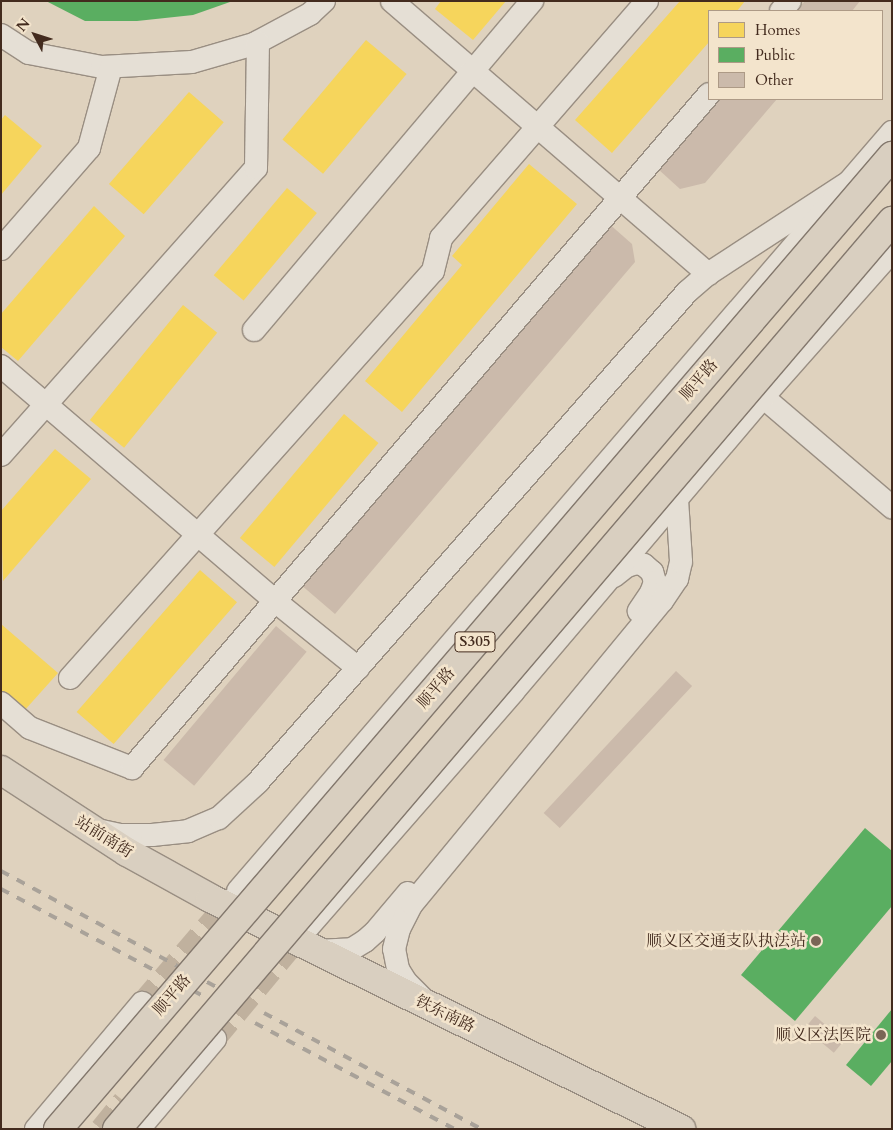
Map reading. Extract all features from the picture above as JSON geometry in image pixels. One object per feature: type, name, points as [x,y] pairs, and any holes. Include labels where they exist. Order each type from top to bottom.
[{"type":"main road","name":"顺平路","points":[[58,1129],[892,156]]},
{"type":"main road","name":"S305","points":[[117,1129],[892,221]]},
{"type":"main road","name":"站前南街","points":[[1,770],[91,829],[210,898]]},
{"type":"main road","name":"铁东南路","points":[[210,898],[309,942],[433,1008],[681,1129]]},
{"type":"street","points":[[1,35],[29,53],[102,67],[192,62],[258,42],[310,14],[324,1]]},
{"type":"street","points":[[392,1],[708,274]]},
{"type":"street","points":[[254,330],[532,1]]},
{"type":"street","points":[[70,678],[433,271],[441,238],[647,1]]},
{"type":"street","points":[[1,454],[256,168],[258,42]]},
{"type":"street","points":[[1,249],[89,148],[111,67]]},
{"type":"street","points":[[1,703],[30,728],[132,768],[708,95]]},
{"type":"street","points":[[238,891],[892,132]]},
{"type":"street","points":[[91,829],[120,835],[152,835],[188,831],[220,818],[258,784],[687,292],[708,274],[849,182]]},
{"type":"street","points":[[309,942],[763,397],[892,251]]},
{"type":"street","points":[[1,366],[275,602],[358,668]]},
{"type":"street","points":[[763,397],[892,507]]},
{"type":"street","points":[[433,1008],[406,982],[398,969],[394,949],[399,929],[412,904],[662,601],[677,579],[681,561],[677,499]]},
{"type":"street","points":[[309,942],[352,949],[375,932],[630,623],[651,593],[655,582],[652,572],[644,565],[637,563],[626,566],[608,581]]},
{"type":"street","points":[[36,1129],[142,1003]]},
{"type":"street","points":[[138,1129],[215,1039]]},
{"type":"building: Homes","points":[[441,1],[506,1],[473,40],[435,9]]},
{"type":"building: Homes","points":[[680,1],[745,1],[738,10],[708,10],[708,43],[612,153],[575,120]]},
{"type":"building: Homes","points":[[366,40],[407,74],[323,174],[282,140]]},
{"type":"building: Homes","points":[[189,92],[224,122],[144,214],[109,184]]},
{"type":"building: Homes","points":[[5,115],[42,146],[1,195],[1,120]]},
{"type":"building: Homes","points":[[529,164],[577,204],[402,412],[365,381],[462,265],[452,256]]},
{"type":"building: Homes","points":[[287,188],[317,213],[244,300],[214,275]]},
{"type":"building: Homes","points":[[94,206],[125,236],[18,361],[1,347],[1,314]]},
{"type":"building: Homes","points":[[183,305],[217,333],[124,448],[90,420]]},
{"type":"building: Homes","points":[[344,414],[378,443],[274,567],[240,538]]},
{"type":"building: Homes","points":[[55,449],[91,479],[3,581],[1,511]]},
{"type":"building: Homes","points":[[200,570],[237,602],[114,744],[77,712]]},
{"type":"building: Homes","points":[[1,624],[58,673],[24,711],[1,692]]},
{"type":"building: Public","points":[[46,1],[230,2],[193,15],[137,21],[85,21]]},
{"type":"building: Public","name":"顺义区交通支队执法站","points":[[865,828],[892,851],[892,906],[795,1021],[741,975]]},
{"type":"building: Public","name":"顺义区法医院","points":[[892,1009],[892,1061],[871,1086],[846,1065]]},
{"type":"building: Other","points":[[805,1],[860,1],[853,10],[797,10]]},
{"type":"building: Other","points":[[719,100],[776,100],[705,183],[680,189],[658,169]]},
{"type":"building: Other","points":[[607,222],[632,244],[635,262],[335,614],[300,584]]},
{"type":"building: Other","points":[[276,626],[307,652],[194,786],[164,760]]},
{"type":"building: Other","points":[[676,671],[692,686],[560,828],[544,813]]},
{"type":"building: Other","points":[[815,1016],[844,1040],[834,1053],[805,1028]]},
{"type":"tunnel","points":[[142,1003],[236,893]]},
{"type":"tunnel","points":[[215,1039],[303,933]]},
{"type":"tunnel","points":[[101,1129],[124,1101]]},
{"type":"railway","points":[[1,871],[241,1000]]},
{"type":"railway","points":[[1,889],[154,970]]},
{"type":"railway","points":[[177,982],[231,1011]]},
{"type":"railway","points":[[264,1013],[481,1129]]},
{"type":"railway","points":[[255,1023],[454,1129]]},
{"type":"place","name":"顺义区交通支队执法站","points":[[816,941]]},
{"type":"place","name":"顺义区法医院","points":[[881,1035]]}]
